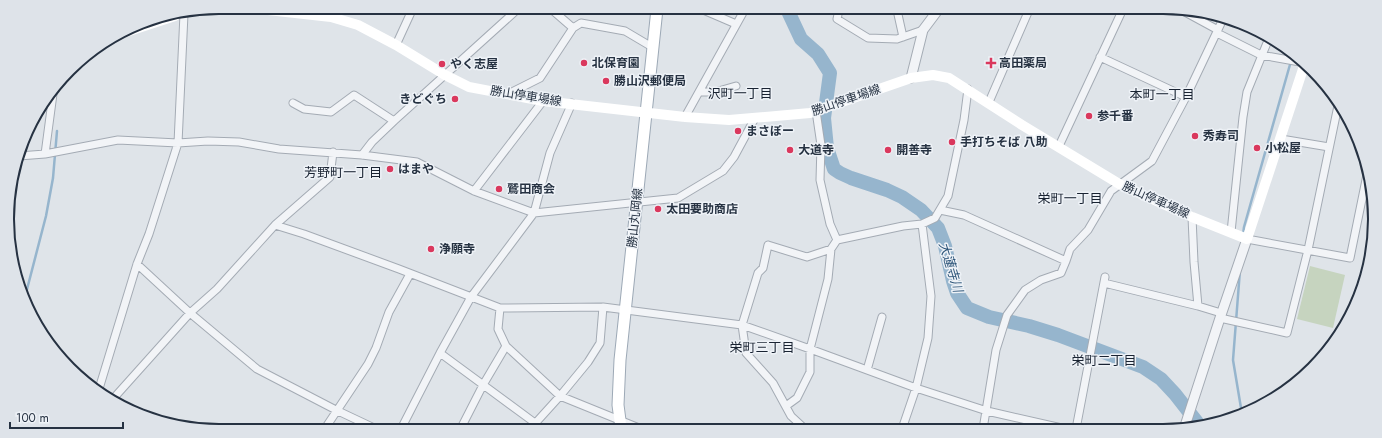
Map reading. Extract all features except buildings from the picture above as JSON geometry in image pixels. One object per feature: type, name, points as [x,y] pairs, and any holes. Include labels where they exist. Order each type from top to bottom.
[{"type":"main road","name":"勝山停車場線","points":[[304,14],[331,17],[358,25],[396,45],[445,75],[469,87],[544,101],[685,117],[729,120],[810,113],[911,78],[933,75],[949,78],[1022,125],[1059,146],[1121,185],[1192,217],[1248,239]]},
{"type":"main road","name":"勝山丸岡線","points":[[620,424],[619,383],[625,309],[656,14]]},
{"type":"main road","points":[[1248,239],[1303,69]]},
{"type":"street","points":[[331,17],[335,14]]},
{"type":"street","points":[[396,45],[410,14]]},
{"type":"street","points":[[362,155],[372,142],[394,121],[511,14]]},
{"type":"street","points":[[557,14],[573,28]]},
{"type":"street","points":[[713,14],[736,24]]},
{"type":"street","points":[[685,117],[742,14]]},
{"type":"street","points":[[838,14],[837,19],[868,38],[897,40],[924,30]]},
{"type":"street","points":[[898,14],[902,38]]},
{"type":"street","points":[[911,78],[924,30],[935,14]]},
{"type":"street","points":[[988,102],[1027,14]]},
{"type":"street","points":[[1059,146],[1121,14]]},
{"type":"street","points":[[1192,16],[1261,55],[1293,61]]},
{"type":"street","points":[[100,386],[137,264],[149,234],[178,143],[184,17]]},
{"type":"street","points":[[508,94],[540,78],[573,28],[582,23],[625,31],[652,47]]},
{"type":"street","points":[[984,424],[996,350],[1007,315],[1025,290],[1041,280],[1061,273],[1070,249],[1088,230],[1111,191],[1152,161],[1186,97],[1221,23]]},
{"type":"street","points":[[1231,232],[1247,92],[1267,42]]},
{"type":"street","points":[[1100,57],[1186,97]]},
{"type":"street","points":[[700,92],[715,92],[736,86]]},
{"type":"street","points":[[786,406],[796,398],[810,372],[810,349],[828,279],[831,250],[837,240],[903,226],[922,224],[935,218],[948,196],[964,120],[968,89]]},
{"type":"street","points":[[293,103],[304,109],[331,112],[354,95],[394,121]]},
{"type":"street","points":[[45,154],[52,100]]},
{"type":"street","points":[[474,191],[544,101]]},
{"type":"street","points":[[404,424],[471,298],[534,213],[550,153],[572,103]]},
{"type":"street","points":[[816,111],[821,145],[820,180],[830,224],[837,240]]},
{"type":"street","points":[[1077,424],[1105,280],[1198,306],[1220,316],[1287,333],[1308,250],[1337,111]]},
{"type":"street","points":[[24,156],[45,154],[118,140],[178,143],[216,141],[239,142],[279,149],[362,155],[418,162],[474,191],[534,213],[678,198],[723,171],[734,157],[755,118]]},
{"type":"street","points":[[1280,139],[1329,147]]},
{"type":"street","points":[[115,396],[190,312],[217,290],[276,225],[330,177],[333,152]]},
{"type":"street","points":[[1186,423],[1220,316],[1248,239],[1350,258],[1365,185]]},
{"type":"street","points":[[940,210],[964,215],[1066,261]]},
{"type":"street","points":[[1192,217],[1198,306]]},
{"type":"street","points":[[903,424],[916,388],[928,338],[931,296],[922,224]]},
{"type":"street","points":[[276,225],[304,234],[500,308],[603,307],[742,325],[916,388],[987,411],[1044,424]]},
{"type":"street","points":[[800,424],[791,416],[773,383],[746,353],[742,325],[758,273],[763,268],[768,245],[807,257],[831,250]]},
{"type":"street","points":[[137,264],[190,312],[257,369],[366,424]]},
{"type":"street","points":[[328,424],[368,364],[376,348],[389,312],[410,274]]},
{"type":"street","points":[[537,424],[588,362],[600,343],[603,307]]},
{"type":"street","points":[[500,308],[498,329],[506,346],[560,396],[618,424]]},
{"type":"street","points":[[867,370],[882,317]]},
{"type":"street","points":[[463,424],[483,385],[506,346]]},
{"type":"street","points":[[440,354],[483,385],[532,424]]},
{"type":"green space","points":[[1310,266],[1345,275],[1333,328],[1297,319]]},
{"type":"waterway","name":"大蓮寺川","points":[[789,14],[801,39],[818,54],[830,73],[824,118],[827,148],[834,169],[851,178],[887,190],[902,197],[921,210],[938,228],[945,246],[957,293],[967,308],[989,317],[1029,326],[1058,335],[1143,367],[1161,379],[1196,421]]},
{"type":"waterway","points":[[1243,235],[1292,59]]},
{"type":"waterway","points":[[27,290],[46,216],[53,178],[57,131]]},
{"type":"waterway","points":[[1240,270],[1233,360],[1241,408]]},
{"type":"place","name":"北保育園","points":[[584,63]]},
{"type":"place","name":"高田薬局","points":[[991,63]]},
{"type":"place","name":"やく志屋","points":[[442,64]]},
{"type":"place","name":"勝山沢郵便局","points":[[606,81]]},
{"type":"place","name":"きどぐち","points":[[455,99]]},
{"type":"place","name":"参千番","points":[[1089,116]]},
{"type":"place","name":"まさぼー","points":[[738,131]]},
{"type":"place","name":"秀寿司","points":[[1195,136]]},
{"type":"place","name":"手打ちそば 八助","points":[[952,142]]},
{"type":"place","name":"小松屋","points":[[1257,148]]},
{"type":"place","name":"大道寺","points":[[790,150]]},
{"type":"place","name":"開善寺","points":[[888,150]]},
{"type":"place","name":"はまや","points":[[390,169]]},
{"type":"place","name":"鷲田商会","points":[[499,189]]},
{"type":"place","name":"太田要助商店","points":[[658,209]]},
{"type":"place","name":"浄願寺","points":[[431,249]]},
{"type":"district","name":"沢町一丁目","points":[[740,93]]},
{"type":"district","name":"本町一丁目","points":[[1162,94]]},
{"type":"district","name":"芳野町一丁目","points":[[343,172]]},
{"type":"district","name":"栄町一丁目","points":[[1070,198]]},
{"type":"district","name":"栄町三丁目","points":[[762,347]]},
{"type":"district","name":"栄町二丁目","points":[[1104,360]]}]
